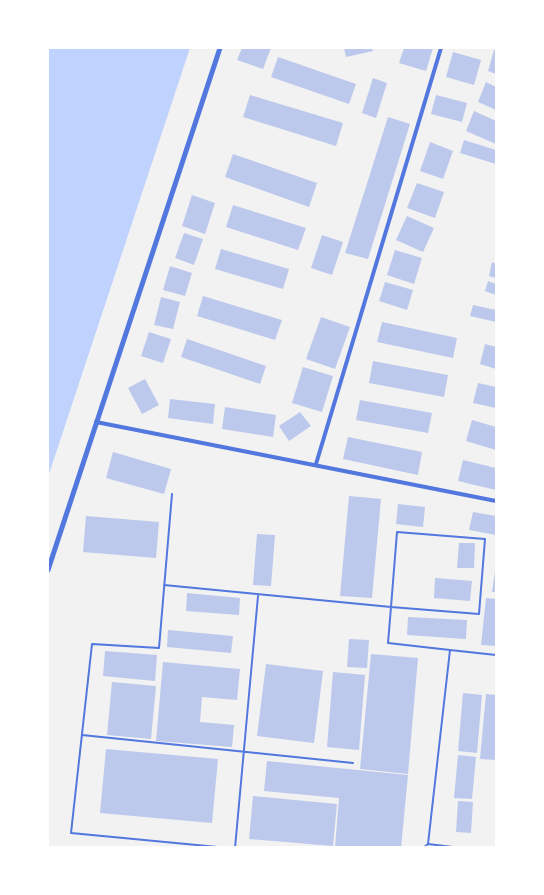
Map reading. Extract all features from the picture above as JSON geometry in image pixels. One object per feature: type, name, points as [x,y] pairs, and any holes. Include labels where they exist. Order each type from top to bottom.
[{"type":"street","points":[[48,570],[220,48]]},
{"type":"street","points":[[316,464],[441,48]]},
{"type":"street","points":[[96,422],[496,501]]},
{"type":"lane","points":[[172,494],[159,648],[92,644],[71,833],[228,848]]},
{"type":"lane","points":[[164,585],[258,596],[391,608],[479,614],[485,539],[397,532],[391,608],[388,642],[496,655]]},
{"type":"lane","points":[[235,848],[258,596]]},
{"type":"lane","points":[[423,848],[428,844],[450,650]]},
{"type":"lane","points":[[82,735],[353,763]]},
{"type":"lane","points":[[428,844],[462,848]]},
{"type":"water","points":[[48,48],[190,48],[48,477]]},
{"type":"building","points":[[242,48],[271,48],[263,69],[237,60]]},
{"type":"building","points":[[344,48],[372,48],[373,51],[346,57]]},
{"type":"building","points":[[404,48],[433,48],[426,71],[399,63]]},
{"type":"building","points":[[494,50],[496,51],[496,74],[488,71]]},
{"type":"building","points":[[453,52],[481,60],[474,85],[446,77]]},
{"type":"building","points":[[278,57],[356,84],[349,104],[271,77]]},
{"type":"building","points":[[373,78],[387,83],[376,118],[362,113]]},
{"type":"building","points":[[486,82],[496,87],[496,110],[478,102]]},
{"type":"building","points":[[250,95],[343,123],[336,146],[243,117]]},
{"type":"building","points":[[436,95],[467,103],[462,122],[431,114]]},
{"type":"building","points":[[474,111],[496,121],[496,144],[466,131]]},
{"type":"building","points":[[388,117],[410,124],[368,259],[345,253]]},
{"type":"building","points":[[464,140],[496,150],[496,164],[460,153]]},
{"type":"building","points":[[430,142],[453,151],[443,179],[420,171]]},
{"type":"building","points":[[233,154],[317,183],[309,207],[225,177]]},
{"type":"building","points":[[417,183],[444,192],[435,218],[407,208]]},
{"type":"building","points":[[192,195],[215,203],[205,234],[182,226]]},
{"type":"building","points":[[233,205],[306,228],[298,250],[226,227]]},
{"type":"building","points":[[407,216],[434,228],[423,252],[396,240]]},
{"type":"building","points":[[184,233],[203,239],[194,265],[175,258]]},
{"type":"building","points":[[322,235],[343,242],[332,275],[311,268]]},
{"type":"building","points":[[221,249],[289,269],[283,289],[215,269]]},
{"type":"building","points":[[395,250],[422,258],[414,284],[387,275]]},
{"type":"building","points":[[492,262],[496,264],[496,278],[489,276]]},
{"type":"building","points":[[170,266],[192,273],[185,296],[163,290]]},
{"type":"building","points":[[488,281],[496,284],[496,295],[485,291]]},
{"type":"building","points":[[385,282],[413,290],[407,310],[379,301]]},
{"type":"building","points":[[203,296],[282,320],[275,340],[197,316]]},
{"type":"building","points":[[161,297],[180,302],[173,329],[154,325]]},
{"type":"building","points":[[473,305],[496,310],[496,322],[470,316]]},
{"type":"building","points":[[321,317],[350,327],[335,369],[306,359]]},
{"type":"building","points":[[382,322],[457,338],[453,358],[377,342]]},
{"type":"building","points":[[149,332],[171,339],[163,363],[141,356]]},
{"type":"building","points":[[187,339],[266,366],[260,384],[181,357]]},
{"type":"building","points":[[485,344],[496,347],[496,369],[480,364]]},
{"type":"building","points":[[373,361],[448,375],[444,397],[369,383]]},
{"type":"building","points":[[303,367],[333,376],[322,412],[292,403]]},
{"type":"building","points":[[145,379],[159,405],[142,414],[128,388]]},
{"type":"building","points":[[478,383],[496,387],[496,408],[473,403]]},
{"type":"building","points":[[170,399],[215,404],[213,424],[168,418]]},
{"type":"building","points":[[360,400],[432,413],[428,433],[356,420]]},
{"type":"building","points":[[225,407],[276,415],[273,437],[222,429]]},
{"type":"building","points":[[300,412],[311,426],[289,441],[279,426]]},
{"type":"building","points":[[472,420],[496,427],[496,450],[466,441]]},
{"type":"building","points":[[348,437],[422,452],[418,475],[343,459]]},
{"type":"building","points":[[113,452],[171,469],[164,494],[106,478]]},
{"type":"building","points":[[463,460],[496,468],[496,490],[458,481]]},
{"type":"building","points":[[349,496],[381,499],[372,598],[340,596]]},
{"type":"building","points":[[398,504],[425,507],[423,527],[396,524]]},
{"type":"building","points":[[473,512],[496,516],[496,535],[469,530]]},
{"type":"building","points":[[86,516],[159,522],[156,558],[83,552]]},
{"type":"building","points":[[257,534],[275,535],[271,586],[253,585]]},
{"type":"building","points":[[459,543],[475,543],[474,568],[457,568]]},
{"type":"building","points":[[495,571],[496,592],[492,592]]},
{"type":"building","points":[[435,578],[472,581],[470,601],[434,598]]},
{"type":"building","points":[[187,593],[240,598],[239,615],[186,611]]},
{"type":"building","points":[[486,598],[496,599],[496,646],[481,645]]},
{"type":"building","points":[[408,617],[467,620],[466,639],[407,635]]},
{"type":"building","points":[[168,630],[233,636],[231,653],[167,647]]},
{"type":"building","points":[[349,639],[369,640],[367,668],[347,667]]},
{"type":"building","points":[[105,651],[157,655],[155,681],[103,676]]},
{"type":"building","points":[[371,654],[418,658],[408,774],[360,769]]},
{"type":"building","points":[[163,662],[240,669],[237,700],[202,697],[200,722],[234,725],[232,747],[156,741]]},
{"type":"building","points":[[266,664],[323,671],[314,743],[257,736]]},
{"type":"building","points":[[333,672],[365,675],[359,750],[327,747]]},
{"type":"building","points":[[112,682],[156,686],[151,739],[107,735]]},
{"type":"building","points":[[463,693],[482,695],[477,753],[458,751]]},
{"type":"building","points":[[486,694],[496,695],[496,760],[480,759]]},
{"type":"building","points":[[106,749],[218,759],[212,823],[100,813]]},
{"type":"building","points":[[458,755],[476,757],[472,799],[454,798]]},
{"type":"building","points":[[267,761],[408,775],[401,848],[335,847],[339,798],[264,791]]},
{"type":"building","points":[[253,796],[337,804],[333,846],[249,839]]},
{"type":"building","points":[[458,801],[473,802],[471,833],[456,832]]}]
